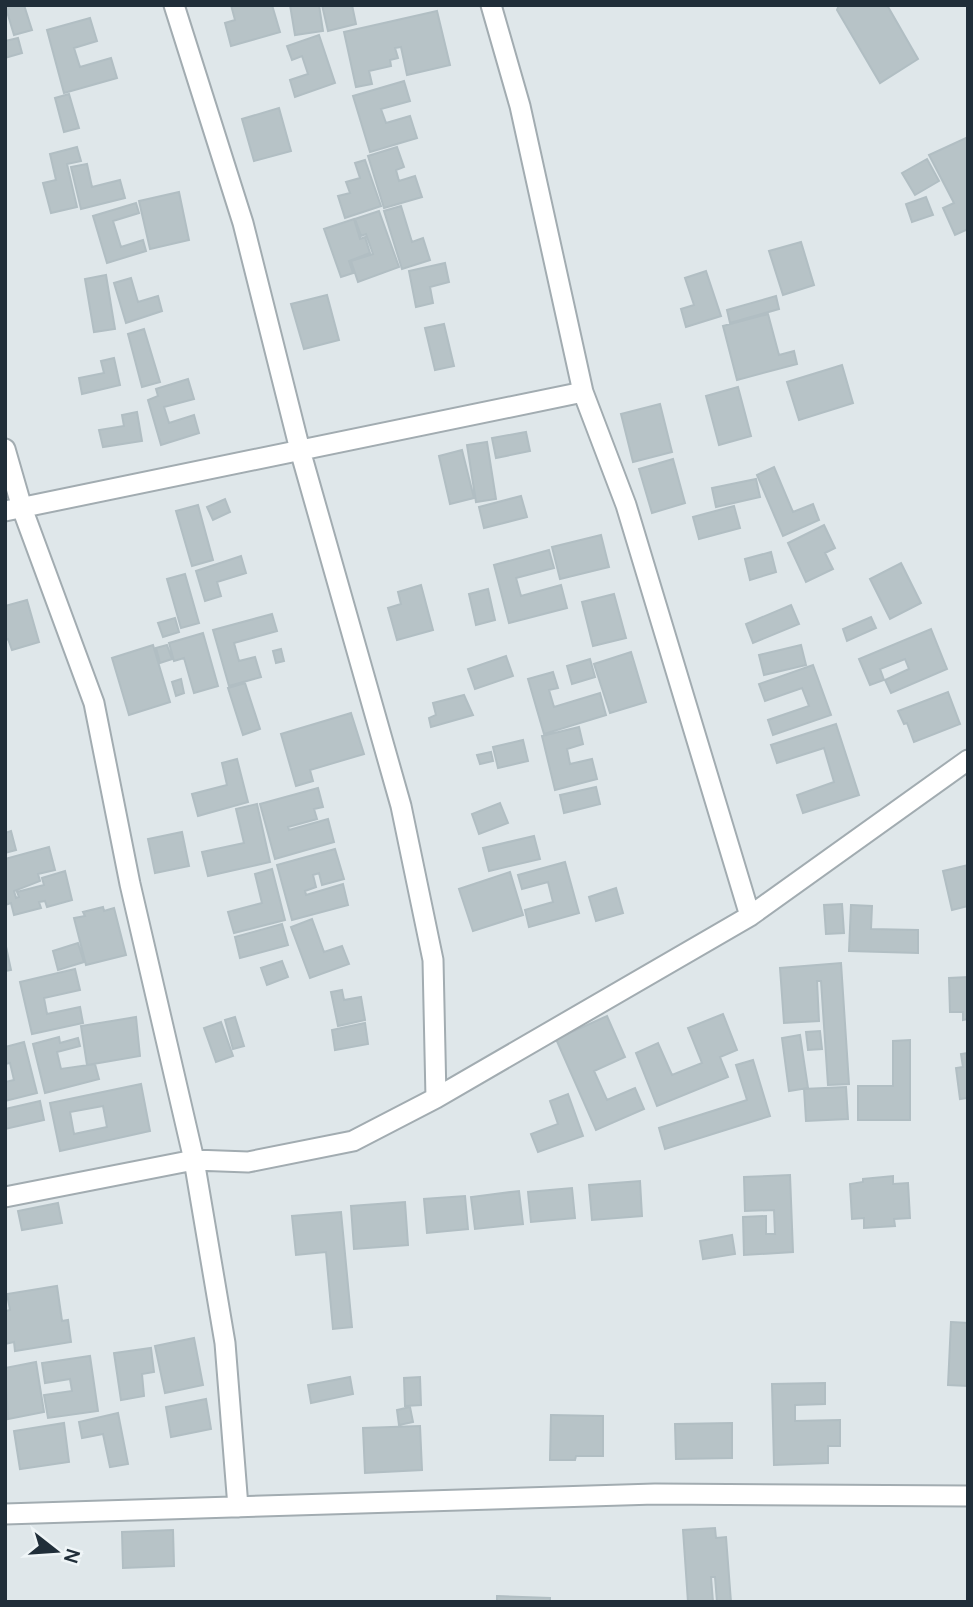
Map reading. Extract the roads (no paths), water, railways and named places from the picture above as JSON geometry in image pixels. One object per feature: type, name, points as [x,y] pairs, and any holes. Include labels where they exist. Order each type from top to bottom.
[{"type":"street","points":[[174,5],[243,223],[300,450],[401,806],[433,960],[436,1098]]},
{"type":"street","points":[[491,5],[520,106],[583,392],[626,505],[750,916]]},
{"type":"street","points":[[14,510],[583,392]]},
{"type":"street","points":[[5,449],[14,510],[94,703],[130,884],[194,1160],[225,1343],[238,1507]]},
{"type":"street","points":[[5,1197],[194,1160],[248,1162],[353,1142],[436,1098],[750,916],[968,760]]},
{"type":"street","points":[[5,1514],[655,1494],[968,1496]]}]
